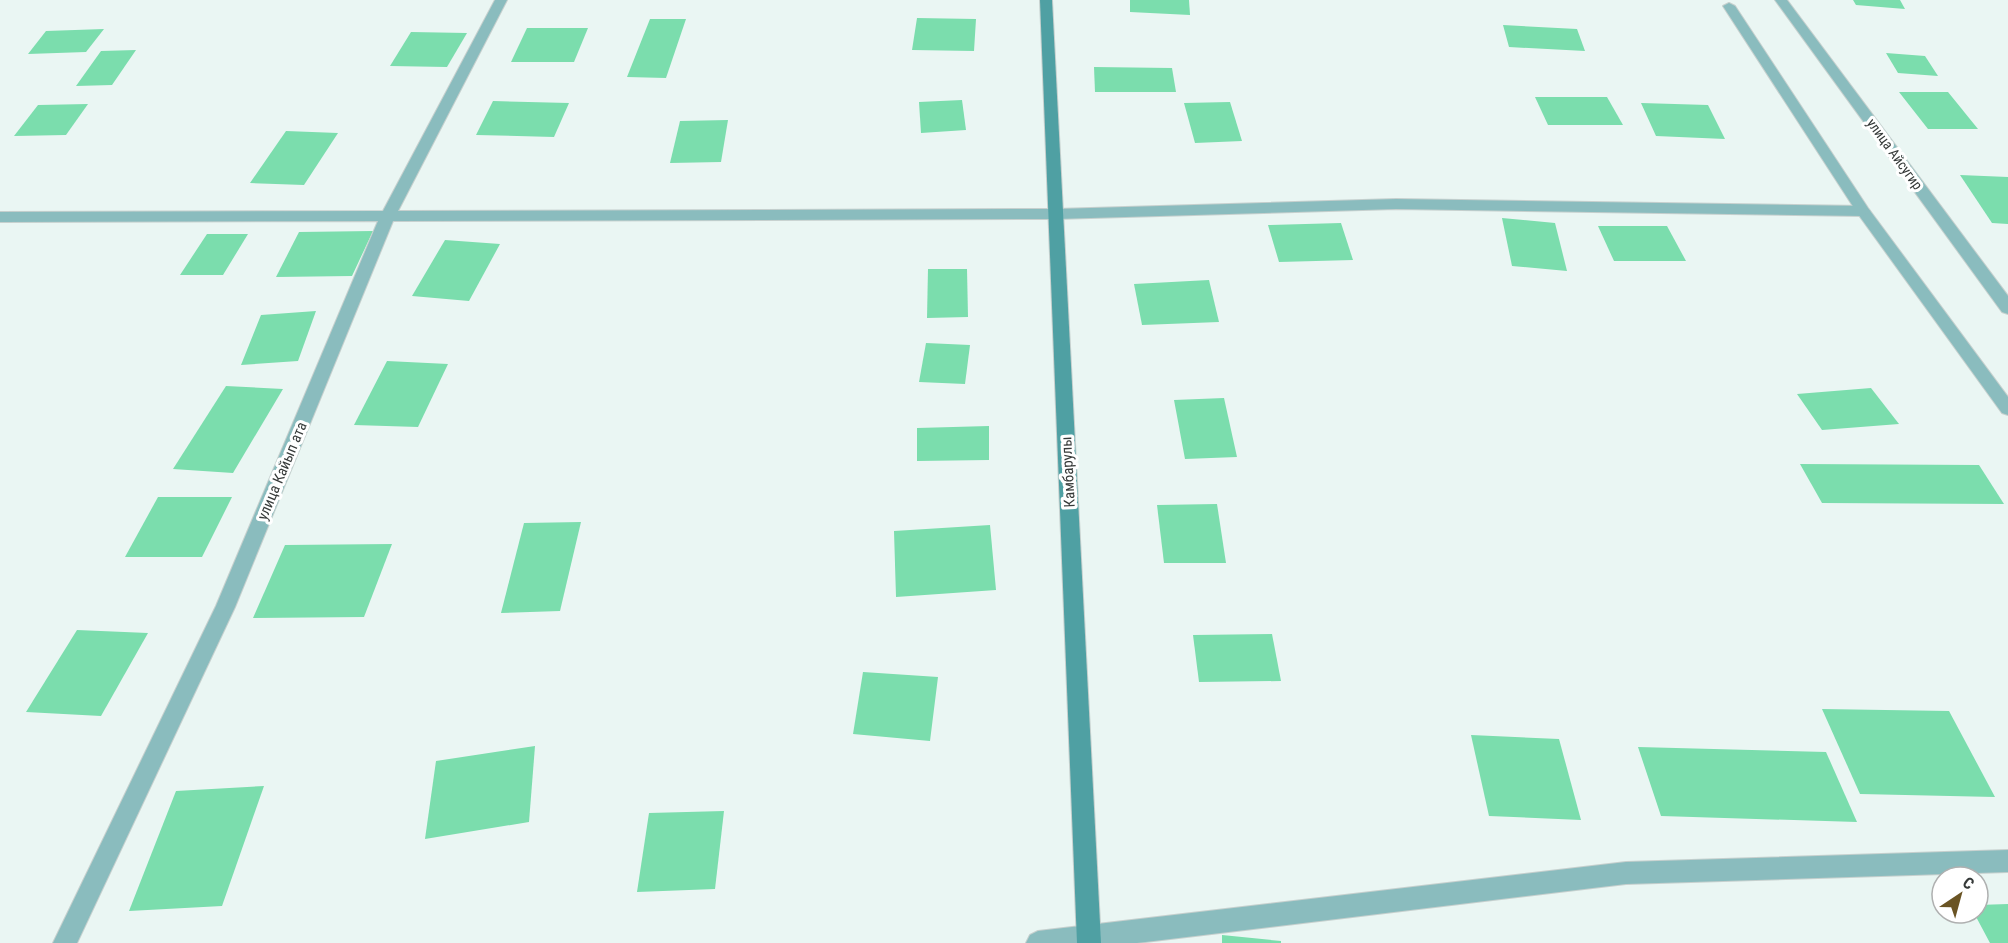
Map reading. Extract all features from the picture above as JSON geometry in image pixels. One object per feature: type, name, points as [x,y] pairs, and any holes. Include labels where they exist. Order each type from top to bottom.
[{"type":"street","name":"улица Кайып ата","points":[[65,943],[225,607],[388,215],[501,0]]},
{"type":"street","name":"Камбарулы","points":[[1046,0],[1089,940]]},
{"type":"street","name":"улица Айсугир","points":[[1781,0],[2008,309]]},
{"type":"street","points":[[0,217],[1056,214],[1396,204],[1863,212]]},
{"type":"street","points":[[1038,943],[1089,940],[1626,873],[2008,861]]},
{"type":"lane","points":[[1729,6],[1863,212],[2008,409]]},
{"type":"building","points":[[1130,0],[1189,0],[1190,15],[1130,12]]},
{"type":"building","points":[[1853,0],[1900,0],[1905,9],[1856,5]]},
{"type":"building","points":[[917,18],[976,19],[974,51],[912,50]]},
{"type":"building","points":[[650,19],[686,19],[666,78],[627,77]]},
{"type":"building","points":[[1503,25],[1577,29],[1585,51],[1509,47]]},
{"type":"building","points":[[527,28],[588,28],[574,62],[511,62]]},
{"type":"building","points":[[104,29],[86,52],[28,54],[46,31]]},
{"type":"building","points":[[411,32],[467,33],[447,67],[390,66]]},
{"type":"building","points":[[136,50],[112,85],[76,86],[101,51]]},
{"type":"building","points":[[1886,53],[1925,56],[1938,76],[1898,73]]},
{"type":"building","points":[[1094,67],[1172,68],[1176,92],[1095,92]]},
{"type":"building","points":[[1899,92],[1948,92],[1978,129],[1928,129]]},
{"type":"building","points":[[1535,97],[1607,97],[1623,125],[1548,125]]},
{"type":"building","points":[[962,100],[966,130],[921,133],[919,102]]},
{"type":"building","points":[[493,101],[569,103],[554,137],[476,135]]},
{"type":"building","points":[[1230,102],[1242,141],[1195,143],[1184,103]]},
{"type":"building","points":[[1641,103],[1708,105],[1725,139],[1656,136]]},
{"type":"building","points":[[88,104],[66,135],[14,136],[38,105]]},
{"type":"building","points":[[728,120],[721,162],[670,163],[680,121]]},
{"type":"building","points":[[286,131],[338,133],[304,185],[250,183]]},
{"type":"building","points":[[1960,175],[2008,177],[2008,224],[1992,223]]},
{"type":"building","points":[[1502,218],[1555,223],[1567,271],[1512,266]]},
{"type":"building","points":[[1341,223],[1353,260],[1279,262],[1268,225]]},
{"type":"building","points":[[1598,226],[1667,226],[1686,261],[1614,261]]},
{"type":"building","points":[[373,231],[352,276],[276,277],[299,232]]},
{"type":"building","points":[[207,234],[248,234],[223,275],[180,275]]},
{"type":"building","points":[[445,240],[500,244],[469,301],[412,296]]},
{"type":"building","points":[[928,269],[967,269],[968,317],[927,318]]},
{"type":"building","points":[[1209,280],[1219,322],[1142,325],[1134,284]]},
{"type":"building","points":[[316,311],[298,361],[241,365],[261,315]]},
{"type":"building","points":[[926,343],[970,345],[965,384],[919,382]]},
{"type":"building","points":[[387,361],[448,364],[418,427],[354,425]]},
{"type":"building","points":[[226,386],[283,389],[233,473],[173,469]]},
{"type":"building","points":[[1871,388],[1899,424],[1822,430],[1797,394]]},
{"type":"building","points":[[1224,398],[1237,457],[1185,459],[1174,400]]},
{"type":"building","points":[[989,426],[989,460],[917,461],[917,428]]},
{"type":"building","points":[[1800,464],[1979,465],[2004,504],[1822,503]]},
{"type":"building","points":[[158,497],[232,497],[202,557],[125,557]]},
{"type":"building","points":[[1217,504],[1226,563],[1164,563],[1157,505]]},
{"type":"building","points":[[581,522],[560,611],[501,613],[524,523]]},
{"type":"building","points":[[990,525],[996,590],[896,597],[894,531]]},
{"type":"building","points":[[392,544],[364,617],[253,618],[285,545]]},
{"type":"building","points":[[77,630],[148,633],[101,716],[26,712]]},
{"type":"building","points":[[1272,634],[1281,681],[1199,682],[1193,635]]},
{"type":"building","points":[[863,672],[938,677],[930,741],[853,734]]},
{"type":"building","points":[[1822,709],[1949,711],[1995,797],[1860,794]]},
{"type":"building","points":[[1471,735],[1559,739],[1581,820],[1489,816]]},
{"type":"building","points":[[535,746],[529,822],[425,839],[436,761]]},
{"type":"building","points":[[1638,747],[1826,752],[1857,822],[1661,816]]},
{"type":"building","points":[[264,786],[222,906],[129,911],[176,791]]},
{"type":"building","points":[[724,811],[715,889],[637,892],[649,813]]},
{"type":"building","points":[[2008,904],[2008,943],[1990,943],[1980,925],[1990,925],[1990,905]]},
{"type":"building","points":[[1222,935],[1281,941],[1281,943],[1222,943]]}]
